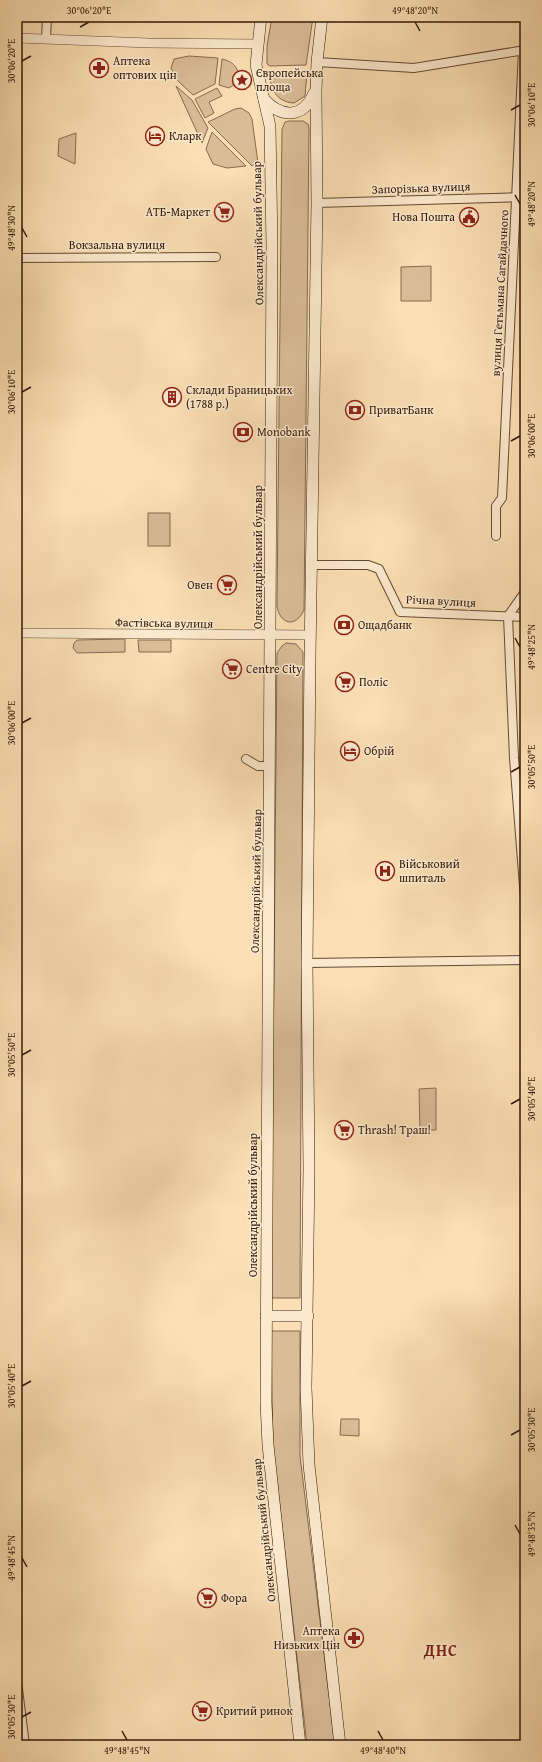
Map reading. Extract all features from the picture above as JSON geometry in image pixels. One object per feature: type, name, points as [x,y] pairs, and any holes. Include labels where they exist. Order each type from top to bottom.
[{"type":"main road","name":"Олександрійський бульвар","points":[[262,17],[256,65],[270,126],[272,247],[266,1316],[268,1445],[300,1745]]},
{"type":"main road","points":[[322,17],[317,62],[316,91],[317,203],[310,635],[307,963],[309,1168],[306,1388],[309,1465],[340,1745]]},
{"type":"main road","points":[[264,98],[279,112],[293,113],[304,109],[310,103],[316,91]]},
{"type":"main road","points":[[266,1316],[308,1316]]},
{"type":"street","points":[[46,39],[47,17]]},
{"type":"street","points":[[17,38],[149,43],[258,44]]},
{"type":"street","points":[[317,62],[414,68],[524,50]]},
{"type":"street","name":"вулиця Гетьмана Сагайдачного","points":[[496,536],[496,506],[502,498],[521,198],[524,50]]},
{"type":"street","name":"Запорізька вулиця","points":[[317,203],[521,198]]},
{"type":"street","name":"Вокзальна вулиця","points":[[17,258],[216,257]]},
{"type":"street","name":"Річна вулиця","points":[[311,565],[368,565],[379,568],[400,612],[525,617]]},
{"type":"street","points":[[525,592],[508,616],[514,758],[525,899]]},
{"type":"street","name":"Фастівська вулиця","points":[[17,633],[310,635]]},
{"type":"street","points":[[246,759],[258,766],[270,766]]},
{"type":"street","points":[[307,963],[525,960]]},
{"type":"street","points":[[17,1680],[25,1745]]},
{"type":"shaded area","points":[[272,17],[313,17],[306,65],[270,66],[267,64],[267,46]]},
{"type":"shaded area","points":[[189,56],[218,58],[215,84],[193,95],[177,80],[171,68],[174,59]]},
{"type":"shaded area","points":[[222,59],[234,64],[238,74],[237,83],[229,88],[219,85]]},
{"type":"shaded area","points":[[269,73],[307,73],[305,96],[294,103],[283,100],[273,89]]},
{"type":"shaded area","points":[[176,86],[192,100],[208,128],[202,143]]},
{"type":"shaded area","points":[[217,88],[222,96],[209,102],[214,113],[205,118],[195,99]]},
{"type":"shaded area","points":[[241,108],[249,113],[252,119],[258,163],[252,166],[208,122],[235,109]]},
{"type":"shaded area","points":[[303,121],[308,124],[309,128],[304,610],[301,616],[293,622],[289,622],[281,617],[277,606],[282,129],[285,122]]},
{"type":"shaded area","points":[[212,132],[246,166],[227,168],[213,164],[206,149]]},
{"type":"shaded area","points":[[76,133],[75,164],[58,156],[59,139]]},
{"type":"shaded area","points":[[431,266],[431,301],[401,301],[401,267]]},
{"type":"shaded area","points":[[148,513],[170,513],[170,546],[148,546]]},
{"type":"shaded area","points":[[125,639],[125,652],[77,653],[73,648],[74,643],[77,640]]},
{"type":"shaded area","points":[[138,640],[171,640],[171,652],[139,652]]},
{"type":"shaded area","points":[[286,643],[296,644],[303,652],[300,1298],[271,1298],[277,653]]},
{"type":"shaded area","points":[[436,1088],[436,1130],[420,1130],[419,1089]]},
{"type":"shaded area","points":[[271,1331],[300,1331],[300,1456],[335,1745],[307,1745],[273,1446]]},
{"type":"shaded area","points":[[341,1419],[359,1419],[359,1436],[340,1435]]},
{"type":"place","name":"Аптека оптових цін","points":[[99,68]]},
{"type":"place","name":"Європейська площа","points":[[242,80]]},
{"type":"place","name":"Кларк","points":[[155,136]]},
{"type":"place","name":"АТБ-Маркет","points":[[224,212]]},
{"type":"place","name":"Нова Пошта","points":[[469,217]]},
{"type":"place","name":"Склади Браницьких (1788 р.)","points":[[172,397]]},
{"type":"place","name":"ПриватБанк","points":[[355,410]]},
{"type":"place","name":"Monobank","points":[[243,432]]},
{"type":"place","name":"Овен","points":[[227,585]]},
{"type":"place","name":"Ощадбанк","points":[[344,625]]},
{"type":"place","name":"Centre City","points":[[232,669]]},
{"type":"place","name":"Поліс","points":[[345,682]]},
{"type":"place","name":"Обрій","points":[[350,751]]},
{"type":"place","name":"Військовий шпиталь","points":[[385,871]]},
{"type":"place","name":"Thrash! Траш!","points":[[344,1130]]},
{"type":"place","name":"Фора","points":[[207,1598]]},
{"type":"place","name":"Аптека Низьких Цін","points":[[354,1638]]},
{"type":"place","name":"Критий ринок","points":[[202,1711]]},
{"type":"district","name":"ДНС","points":[[441,1650]]}]
